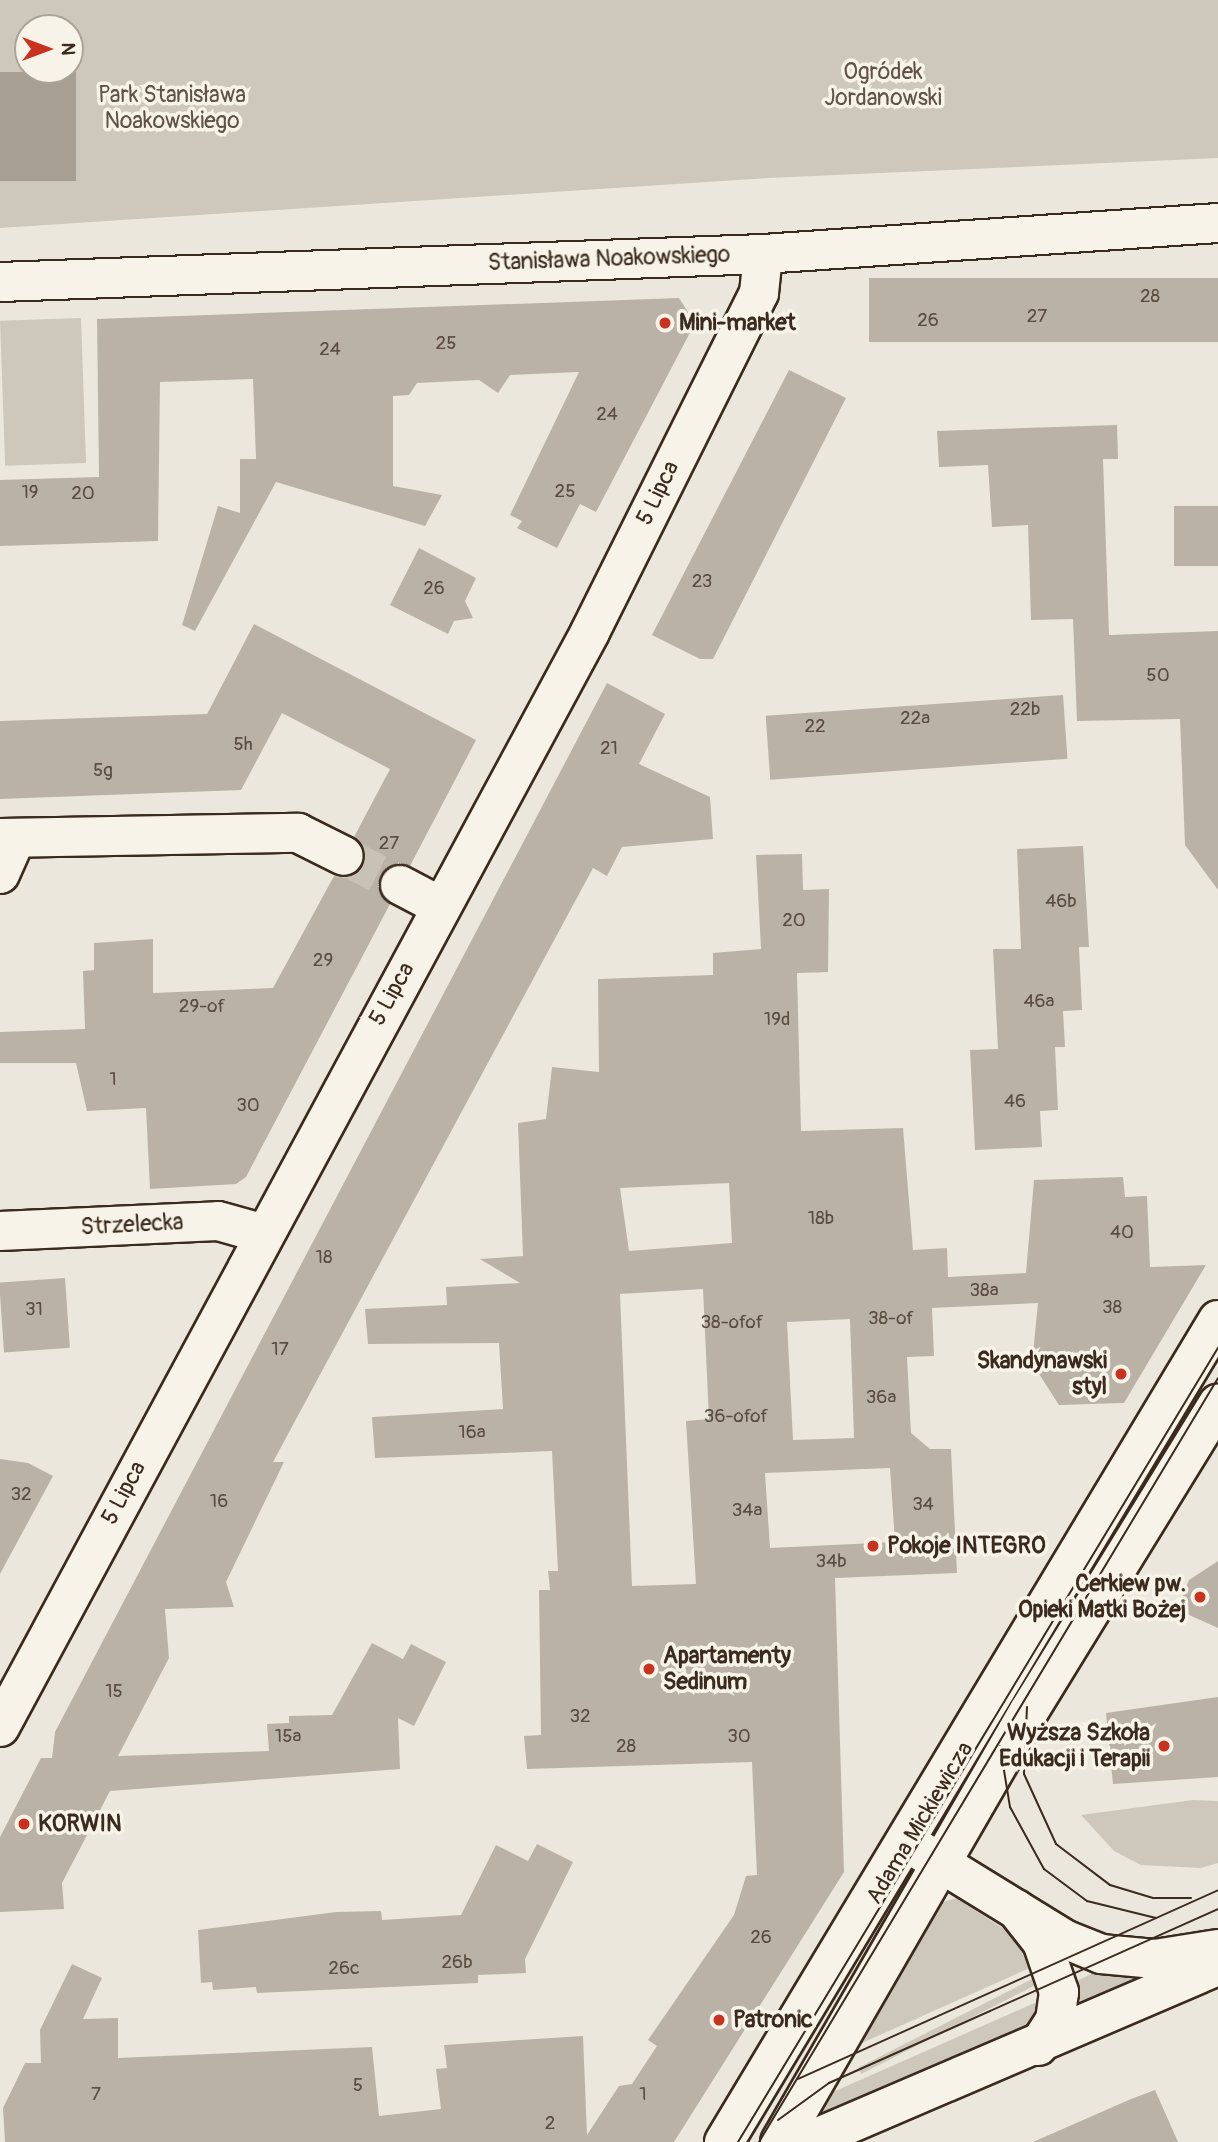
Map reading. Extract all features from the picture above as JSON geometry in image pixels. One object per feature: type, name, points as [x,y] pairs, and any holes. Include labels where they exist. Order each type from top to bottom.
[{"type":"street","name":"Stanisława Noakowskiego","points":[[0,282],[763,254],[1218,223]]},
{"type":"street","name":"5 Lipca","points":[[0,1727],[261,1234],[590,632],[746,323],[759,293],[763,254]]},
{"type":"street","points":[[0,874],[8,838],[298,833],[344,856]]},
{"type":"street","points":[[400,885],[440,906]]},
{"type":"street","name":"Strzelecka","points":[[0,1231],[218,1221],[261,1234]]},
{"type":"street","name":"Adama Mickiewicza","points":[[724,2142],[908,1844],[1218,1320]]},
{"type":"street","name":"Adama Mickiewicza","points":[[780,2142],[943,1863],[1218,1404]]},
{"type":"street","points":[[908,1844],[1101,1954],[1155,1959],[1218,1949]]},
{"type":"street","points":[[1012,1905],[1037,1934],[1057,1981],[1058,2011],[1038,2046]]},
{"type":"street","points":[[807,2142],[1038,2046],[1218,1966]]},
{"type":"green space","name":"Park Stanisława Noakowskiego","points":[[0,0],[1218,0],[1218,158],[768,178],[0,228]]},
{"type":"green space","points":[[81,318],[86,463],[5,466],[0,321]]},
{"type":"green space","points":[[1193,1800],[1218,1801],[1218,1863],[1201,1868],[1141,1865],[1114,1851],[1081,1815]]},
{"type":"green space","points":[[956,1898],[1026,1943],[1043,1962],[862,2043],[943,1902]]},
{"type":"green space","points":[[1095,1972],[1149,1978],[1076,2007],[1077,1981]]},
{"type":"green space","points":[[1038,1976],[1041,1982],[861,2074],[858,2068]]},
{"type":"green space","points":[[1048,1997],[1037,2026],[819,2119],[833,2092]]},
{"type":"shaded area","points":[[0,72],[14,72],[14,84],[76,84],[76,181],[0,181]]},
{"type":"building","points":[[869,278],[1218,278],[1218,342],[869,342]]},
{"type":"building","points":[[679,298],[695,323],[596,512],[580,504],[557,548],[517,528],[522,521],[510,515],[579,372],[510,375],[498,393],[479,380],[417,383],[409,395],[393,396],[393,486],[442,495],[425,526],[276,482],[195,631],[182,625],[218,506],[240,513],[240,459],[256,459],[253,379],[160,382],[158,541],[0,546],[0,480],[99,477],[97,319]]},
{"type":"building","points":[[789,370],[846,398],[713,659],[700,659],[652,635]]},
{"type":"building","points":[[1117,425],[1118,459],[1103,459],[1109,635],[1218,631],[1218,890],[1185,845],[1180,719],[1077,721],[1073,619],[1031,620],[1028,525],[992,527],[988,465],[939,467],[937,431]]},
{"type":"building","points":[[1174,506],[1218,506],[1218,566],[1174,566]]},
{"type":"building","points":[[419,548],[476,578],[465,601],[473,618],[454,621],[448,634],[390,605]]},
{"type":"building","points":[[254,624],[476,740],[410,866],[398,863],[381,874],[378,887],[390,904],[246,1177],[236,1184],[150,1189],[146,1108],[87,1111],[76,1063],[0,1063],[0,1032],[85,1029],[83,971],[94,970],[94,943],[153,939],[153,993],[273,988],[334,876],[346,878],[363,866],[366,854],[354,837],[390,769],[282,713],[241,790],[0,799],[0,721],[207,714]]},
{"type":"building","points":[[607,683],[665,714],[639,764],[710,797],[713,839],[622,847],[607,876],[593,868],[273,1462],[284,1462],[226,1582],[234,1607],[165,1609],[169,1658],[118,1756],[269,1751],[267,1724],[289,1723],[289,1716],[332,1715],[372,1643],[403,1659],[411,1644],[446,1662],[414,1726],[398,1718],[400,1769],[110,1791],[62,1883],[64,1909],[0,1912],[0,1837],[41,1758],[52,1758],[55,1732]]},
{"type":"building","points":[[1063,695],[1067,759],[770,780],[766,716]]},
{"type":"building","points":[[1083,846],[1089,947],[1079,947],[1082,1010],[1063,1011],[1065,1047],[1055,1047],[1058,1110],[1040,1111],[1042,1147],[975,1150],[970,1050],[998,1049],[993,949],[1021,949],[1017,849]]},
{"type":"building","points":[[802,854],[803,890],[829,889],[828,972],[797,973],[801,1131],[903,1128],[913,1250],[947,1248],[948,1277],[1026,1273],[1034,1180],[1123,1177],[1125,1197],[1147,1196],[1150,1267],[1206,1265],[1124,1403],[1059,1405],[1032,1363],[1038,1303],[932,1308],[934,1356],[907,1357],[911,1433],[930,1449],[951,1449],[957,1573],[835,1578],[844,1872],[674,2142],[5,2142],[3,2108],[25,2063],[41,2063],[40,2030],[72,1964],[102,1978],[83,2019],[118,2018],[118,2058],[372,2047],[379,2116],[441,2109],[436,2069],[447,2068],[444,2045],[583,2036],[587,2135],[619,2086],[632,2084],[657,2046],[648,2040],[734,1915],[746,1876],[757,1875],[752,1762],[527,1769],[524,1736],[541,1735],[539,1590],[550,1590],[548,1571],[558,1571],[552,1451],[375,1458],[372,1417],[503,1409],[499,1343],[368,1344],[365,1309],[447,1305],[446,1287],[520,1283],[480,1259],[523,1256],[518,1123],[546,1119],[552,1067],[599,1072],[598,979],[713,975],[713,953],[761,949],[756,855]],"holes":[[[729,1183],[732,1243],[629,1251],[620,1188]],[[703,1289],[709,1419],[686,1421],[696,1584],[632,1586],[620,1294]],[[850,1319],[854,1438],[793,1440],[787,1322]],[[890,1468],[895,1542],[770,1548],[765,1473]]]},
{"type":"building","points":[[65,1278],[70,1348],[4,1352],[0,1283]]},
{"type":"building","points":[[0,1459],[28,1463],[53,1476],[0,1574]]},
{"type":"building","name":"Cerkiew pw. Opieki Matki Bożej","points":[[1218,1561],[1218,1628],[1187,1614],[1181,1600],[1189,1580]]},
{"type":"building","name":"Wyższa Szkoła Edukacji i Terapii","points":[[1218,1697],[1218,1777],[1113,1784],[1106,1713]]},
{"type":"building","points":[[537,1844],[573,1862],[525,1959],[526,1973],[478,1975],[478,1983],[257,1993],[256,1987],[213,1990],[212,1982],[201,1983],[198,1930],[336,1912],[381,1911],[382,1920],[461,1915],[496,1845],[528,1861]]},
{"type":"building","points":[[1155,2090],[1178,2142],[1033,2142],[1131,2099]]},
{"type":"tunnel","points":[[344,856],[400,885]]},
{"type":"tram line","points":[[738,2142],[1218,1348]]},
{"type":"tram line","points":[[759,2142],[1218,1378]]},
{"type":"tram line","points":[[1027,1707],[1024,1774],[1056,1844],[1110,1885],[1153,1898],[1191,1898]]},
{"type":"tram line","points":[[1000,1746],[1010,1807],[1044,1869],[1087,1901],[1156,1918]]},
{"type":"tram line","points":[[798,2079],[1218,1890]]},
{"type":"tram line","points":[[778,2120],[829,2083],[1218,1909]]},
{"type":"place","name":"Mini-market","points":[[665,323]]},
{"type":"place","name":"Skandynawski styl","points":[[1121,1374]]},
{"type":"place","name":"Pokoje INTEGRO","points":[[873,1546]]},
{"type":"place","name":"Cerkiew pw. Opieki Matki Bożej","points":[[1200,1597]]},
{"type":"place","name":"Apartamenty Sedinum","points":[[649,1669]]},
{"type":"place","name":"Wyższa Szkoła Edukacji i Terapii","points":[[1164,1746]]},
{"type":"place","name":"KORWIN","points":[[24,1824]]},
{"type":"place","name":"Patronic","points":[[719,2020]]},
{"type":"park label","name":"Ogródek Jordanowski","points":[[883,85]]}]
